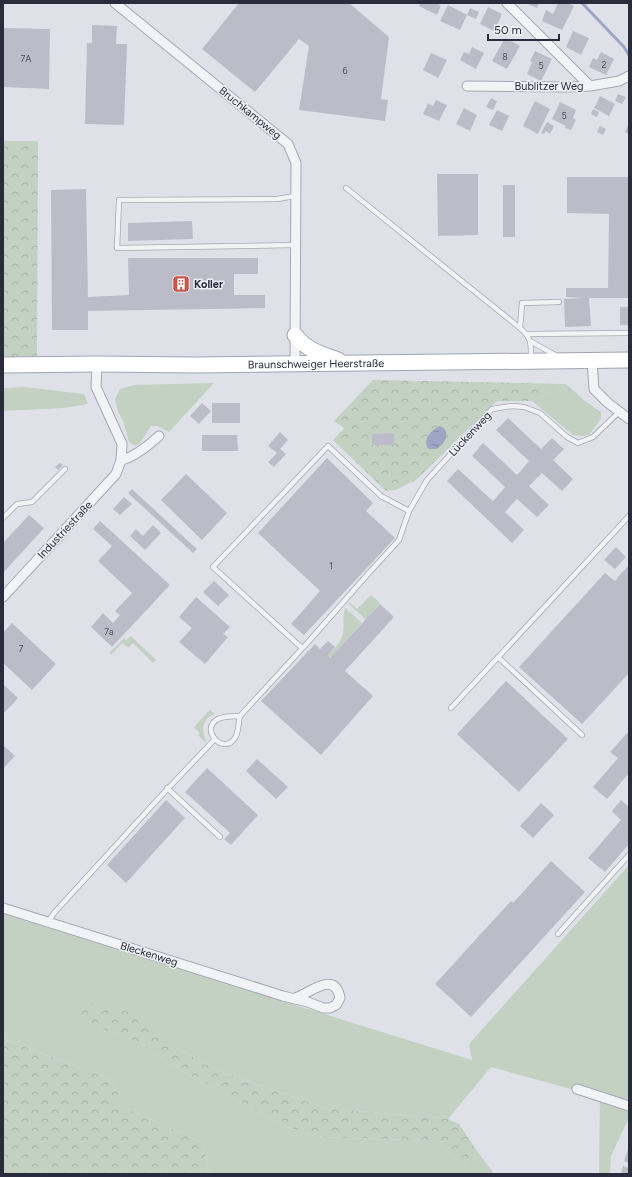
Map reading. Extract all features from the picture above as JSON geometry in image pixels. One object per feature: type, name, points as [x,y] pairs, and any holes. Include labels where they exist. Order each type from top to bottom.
[{"type":"main road","points":[[295,335],[309,349],[346,363]]},
{"type":"main road","name":"Braunschweiger Heerstraße","points":[[3,365],[196,365],[629,360]]},
{"type":"street","name":"Bruchkampweg","points":[[115,3],[288,144],[296,163],[295,364]]},
{"type":"street","points":[[508,3],[590,86]]},
{"type":"street","name":"Bublitzer Weg","points":[[467,86],[590,86],[619,81],[629,76]]},
{"type":"street","points":[[592,360],[594,388],[608,403],[629,419]]},
{"type":"street","name":"Industriestraße","points":[[3,597],[116,474],[121,460],[122,444],[96,387],[96,364]]},
{"type":"street","points":[[121,460],[126,459],[147,447],[159,436]]},
{"type":"street","name":"Bleckenweg","points":[[3,908],[283,996],[295,998],[331,1011],[340,998],[339,990],[333,985],[325,984],[295,998]]},
{"type":"street","points":[[577,1089],[629,1106]]},
{"type":"lane","points":[[346,188],[527,334],[530,341],[531,360]]},
{"type":"lane","points":[[295,196],[277,199],[119,200],[117,248],[295,245]]},
{"type":"lane","points":[[520,328],[522,303],[559,302]]},
{"type":"lane","points":[[527,334],[629,333]]},
{"type":"lane","points":[[530,341],[564,360]]},
{"type":"lane","name":"Lückenweg","points":[[409,511],[427,480],[492,409],[512,406],[540,413],[567,438],[578,443],[593,437],[619,412]]},
{"type":"lane","points":[[240,716],[223,718],[215,721],[211,728],[214,740],[222,744],[234,739],[240,716],[302,648],[399,540],[409,511],[381,496],[328,446],[213,567],[302,648]]},
{"type":"lane","points":[[3,518],[17,504],[32,502],[65,469]]},
{"type":"lane","points":[[450,708],[629,516]]},
{"type":"lane","points":[[498,657],[582,735]]},
{"type":"lane","points":[[48,922],[54,913],[167,788],[214,740]]},
{"type":"lane","points":[[167,788],[220,837]]},
{"type":"lane","points":[[558,934],[629,855]]},
{"type":"green space","points":[[3,141],[38,141],[37,356],[3,357]]},
{"type":"green space","points":[[373,380],[566,384],[532,401],[497,401],[417,479],[396,490],[386,491],[333,440],[344,428],[334,421]]},
{"type":"green space","points":[[214,383],[169,432],[157,426],[151,426],[140,443],[135,446],[129,442],[115,399],[120,389],[134,385]]},
{"type":"green space","points":[[566,384],[585,401],[601,412],[601,419],[589,435],[573,435],[532,401]]},
{"type":"green space","points":[[24,387],[84,394],[88,404],[64,408],[3,411],[3,388]]},
{"type":"green space","points":[[371,595],[380,603],[366,620],[348,603],[349,602],[357,609]]},
{"type":"green space","points":[[345,608],[362,623],[330,658],[328,655],[342,637]]},
{"type":"green space","points":[[131,636],[156,660],[153,663],[133,643],[128,648],[122,643],[111,655],[109,653],[124,638],[126,640]]},
{"type":"green space","points":[[210,710],[215,714],[207,718],[205,721],[203,733],[205,742],[198,735],[200,733],[194,727]]},
{"type":"green space","points":[[629,865],[629,1118],[611,1156],[610,1174],[599,1174],[600,1097],[491,1067],[448,1119],[325,1108],[216,1070],[175,1047],[81,1002],[67,1016],[141,1043],[164,1061],[287,1127],[322,1137],[434,1141],[465,1165],[475,1148],[494,1174],[210,1174],[203,1143],[123,1107],[113,1080],[3,1039],[3,914],[472,1060],[469,1044]]},
{"type":"green space","points":[[81,1002],[126,1011],[175,1047],[216,1070],[325,1108],[448,1119],[459,1124],[475,1148],[465,1165],[434,1141],[322,1137],[287,1127],[164,1061],[141,1043],[66,1016]]},
{"type":"green space","points":[[3,1039],[113,1080],[123,1107],[203,1143],[210,1174],[3,1174]]},
{"type":"water","points":[[440,426],[446,431],[446,438],[436,449],[429,449],[426,443],[428,436],[433,430]]},
{"type":"building","points":[[239,3],[349,3],[389,37],[381,99],[388,100],[385,121],[299,110],[309,46],[299,39],[255,92],[202,49]]},
{"type":"building","points":[[420,3],[440,3],[439,5],[441,6],[437,15],[419,6]]},
{"type":"building","points":[[525,3],[539,3],[537,8]]},
{"type":"building","points":[[558,3],[568,3],[574,6],[562,30],[542,21],[546,10],[553,14]]},
{"type":"building","points":[[448,5],[467,15],[460,30],[440,21]]},
{"type":"building","points":[[488,7],[502,14],[494,31],[480,24]]},
{"type":"building","points":[[470,8],[479,12],[476,19],[467,15]]},
{"type":"building","points":[[92,25],[117,26],[116,44],[127,44],[124,125],[85,124],[87,43],[92,43]]},
{"type":"building","points":[[3,28],[50,29],[49,89],[3,87]]},
{"type":"building","points":[[573,31],[589,38],[581,55],[566,47]]},
{"type":"building","points":[[505,38],[520,46],[507,69],[492,61]]},
{"type":"building","points":[[472,47],[484,53],[476,69],[460,60],[464,52],[469,54]]},
{"type":"building","points":[[535,51],[552,59],[541,81],[527,74],[532,62],[530,61]]},
{"type":"building","points":[[601,52],[614,59],[606,75],[589,67],[593,58],[597,60]]},
{"type":"building","points":[[431,53],[447,60],[438,78],[423,70]]},
{"type":"building","points":[[618,94],[626,97],[622,104],[615,101]]},
{"type":"building","points":[[600,96],[615,104],[609,116],[594,108]]},
{"type":"building","points":[[491,98],[497,101],[493,110],[486,107]]},
{"type":"building","points":[[436,100],[447,105],[439,121],[423,114],[428,103],[433,106]]},
{"type":"building","points":[[535,101],[550,109],[538,134],[523,126]]},
{"type":"building","points":[[560,102],[576,110],[573,118],[576,120],[571,130],[565,128],[566,126],[552,119]]},
{"type":"building","points":[[464,108],[477,115],[470,131],[456,124]]},
{"type":"building","points":[[593,109],[599,112],[597,117],[591,114]]},
{"type":"building","points":[[497,110],[509,116],[502,131],[489,125]]},
{"type":"building","points":[[547,122],[554,126],[550,134],[546,131],[544,134],[541,133]]},
{"type":"building","points":[[629,124],[629,134],[625,132]]},
{"type":"building","points":[[600,126],[606,129],[603,135],[597,132]]},
{"type":"building","points":[[437,174],[478,174],[478,235],[438,236]]},
{"type":"building","points":[[567,177],[629,177],[629,298],[589,298],[591,326],[565,327],[564,299],[585,298],[566,297],[566,288],[608,288],[609,214],[567,213]]},
{"type":"building","points":[[503,185],[515,185],[515,237],[503,237]]},
{"type":"building","points":[[86,189],[88,297],[129,295],[128,258],[258,258],[258,274],[234,274],[234,295],[265,295],[265,308],[88,311],[88,330],[52,330],[51,190]]},
{"type":"building","points":[[192,221],[193,239],[128,241],[128,223]]},
{"type":"building","points":[[620,307],[629,307],[629,325],[620,325]]},
{"type":"building","points":[[202,403],[211,411],[199,424],[190,416]]},
{"type":"building","points":[[212,403],[240,403],[240,423],[212,423]]},
{"type":"building","points":[[508,418],[541,449],[552,438],[564,449],[553,460],[573,479],[562,491],[542,473],[529,486],[549,505],[537,517],[517,499],[505,512],[524,530],[512,543],[447,481],[458,469],[493,501],[505,487],[472,456],[483,443],[517,475],[529,461],[496,430]]},
{"type":"building","points":[[280,432],[288,440],[280,449],[286,454],[274,467],[268,462],[277,453],[268,446]]},
{"type":"building","points":[[394,433],[394,445],[372,445],[372,434]]},
{"type":"building","points":[[202,435],[237,435],[238,451],[202,451]]},
{"type":"building","points":[[327,458],[373,503],[366,511],[395,538],[304,635],[291,624],[320,591],[258,533]]},
{"type":"building","points":[[60,463],[63,465],[58,470],[55,467]]},
{"type":"building","points":[[186,474],[227,513],[202,540],[161,500]]},
{"type":"building","points":[[132,489],[197,549],[193,553],[128,493]]},
{"type":"building","points":[[124,497],[132,504],[120,515],[113,509]]},
{"type":"building","points":[[29,515],[44,528],[3,573],[3,543]]},
{"type":"building","points":[[100,521],[170,585],[112,647],[91,627],[103,613],[113,623],[120,615],[115,611],[132,593],[98,561],[112,546],[93,529]]},
{"type":"building","points":[[153,525],[161,533],[145,550],[130,536],[136,529],[143,536]]},
{"type":"building","points":[[616,547],[626,557],[615,569],[604,560]]},
{"type":"building","points":[[629,565],[629,673],[582,724],[519,667],[605,573],[615,581]]},
{"type":"building","points":[[214,581],[229,595],[218,606],[203,592]]},
{"type":"building","points":[[196,597],[230,627],[223,634],[228,637],[205,664],[179,642],[192,628],[179,617]]},
{"type":"building","points":[[380,604],[394,617],[345,671],[373,696],[321,755],[261,701],[315,644],[320,649],[328,641],[335,647],[328,655],[330,658]]},
{"type":"building","points":[[12,623],[56,664],[32,690],[3,663],[3,633]]},
{"type":"building","points":[[506,681],[568,739],[519,792],[457,734]]},
{"type":"building","points":[[3,684],[18,698],[5,712],[3,710]]},
{"type":"building","points":[[629,731],[629,773],[607,799],[593,787],[618,758],[610,752]]},
{"type":"building","points":[[3,745],[15,756],[3,769]]},
{"type":"building","points":[[257,759],[288,787],[276,799],[246,771]]},
{"type":"building","points":[[207,768],[258,815],[231,845],[224,839],[230,833],[185,792]]},
{"type":"building","points":[[166,800],[185,818],[126,883],[107,865]]},
{"type":"building","points":[[621,800],[629,807],[629,844],[605,872],[588,858],[621,820],[612,811]]},
{"type":"building","points":[[541,803],[554,815],[533,838],[520,826]]},
{"type":"building","points":[[551,861],[585,892],[471,1017],[435,984],[511,901],[513,903]]},
{"type":"building","points":[[628,1149],[629,1150],[629,1163],[624,1161]]},
{"type":"building","points":[[623,1166],[629,1168],[629,1174],[621,1174]]},
{"type":"waterway","points":[[582,3],[624,47],[629,55]]},
{"type":"place","name":"Koller","points":[[181,284]]}]
